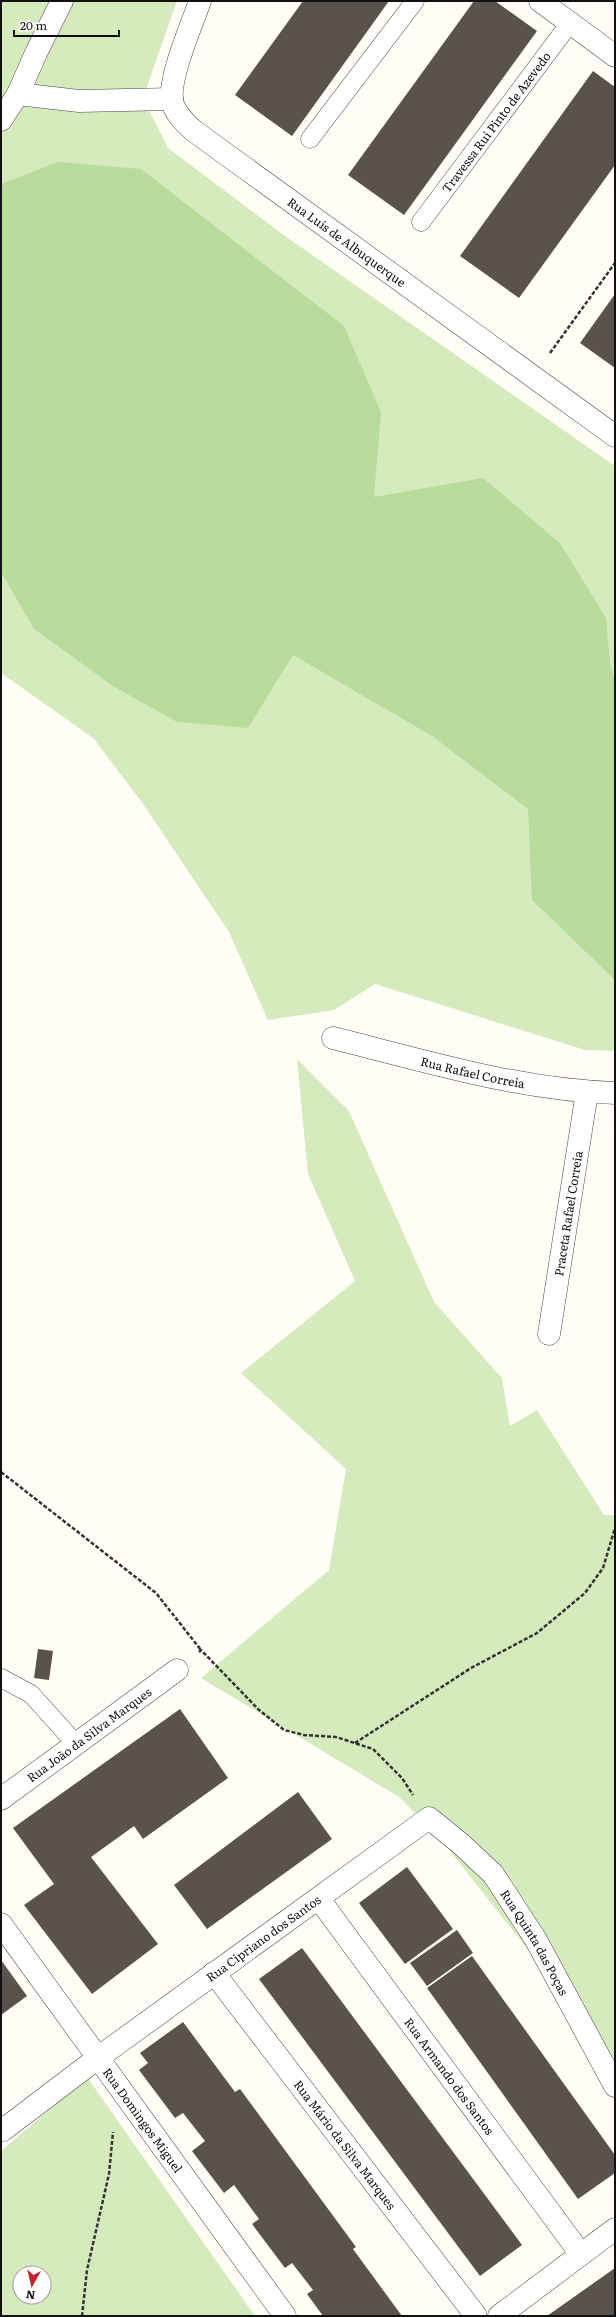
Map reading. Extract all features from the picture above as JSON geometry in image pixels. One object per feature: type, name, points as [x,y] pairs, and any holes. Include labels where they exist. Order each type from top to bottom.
[{"type":"street","points":[[1,120],[18,94],[36,53],[62,1]]},
{"type":"street","points":[[18,94],[79,101],[172,99],[177,69],[200,1]]},
{"type":"street","points":[[540,1],[615,56]]},
{"type":"street","name":"Rua Luís de Albuquerque","points":[[172,99],[184,122],[194,131],[615,436]]},
{"type":"street","name":"Rua Rafael Correia","points":[[333,1038],[512,1082],[587,1092],[615,1093]]},
{"type":"street","name":"Praceta Rafael Correia","points":[[549,1334],[587,1092]]},
{"type":"street","name":"Rua João da Silva Marques","points":[[1,1799],[177,1670]]},
{"type":"street","name":"Rua Cipriano dos Santos","points":[[1,2127],[3,2130],[99,2057],[429,1818]]},
{"type":"street","name":"Rua Quinta das Poças","points":[[429,1818],[494,1874],[536,1940],[615,2086]]},
{"type":"street","name":"Rua Armando dos Santos","points":[[319,1899],[580,2253]]},
{"type":"street","name":"Rua Domingos Miguel","points":[[1,1924],[99,2057],[284,2316]]},
{"type":"street","name":"Rua Mário da Silva Marques","points":[[214,1973],[476,2316]]},
{"type":"street","points":[[499,2316],[580,2253],[615,2229]]},
{"type":"lane","points":[[310,140],[415,1]]},
{"type":"lane","name":"Travessa Rui Pinto de Azevedo","points":[[421,222],[570,23]]},
{"type":"lane","points":[[1,1678],[31,1694],[76,1744]]},
{"type":"path","points":[[533,377],[615,263]]},
{"type":"path","points":[[1,1472],[156,1593],[201,1650],[259,1710],[284,1730],[304,1735],[336,1737],[374,1749],[402,1778],[429,1818]]},
{"type":"path","points":[[354,1743],[471,1668],[537,1633],[585,1593],[603,1568],[615,1528]]},
{"type":"path","points":[[177,1670],[201,1650]]},
{"type":"path","points":[[82,2316],[87,2270],[109,2174],[114,2134],[112,2126]]},
{"type":"green space","points":[[1,1],[177,1],[143,98],[168,148],[285,236],[615,466],[615,1051],[585,1050],[375,984],[334,1010],[268,1020],[229,932],[141,801],[93,738],[1,673]]},
{"type":"green space","points":[[58,162],[141,169],[344,326],[381,412],[374,497],[483,478],[560,543],[606,618],[610,663],[615,682],[615,980],[532,900],[528,809],[432,736],[293,655],[248,728],[177,722],[113,686],[34,629],[1,572],[1,184]]},
{"type":"green space","points":[[297,1059],[349,1111],[434,1302],[502,1378],[510,1426],[537,1410],[604,1515],[615,1515],[615,2060],[438,1836],[399,1797],[201,1678],[329,1570],[346,1469],[241,1373],[355,1281],[308,1174]]},
{"type":"green space","points":[[87,2077],[255,2316],[1,2316],[1,2151]]},
{"type":"building","points":[[303,1],[389,1],[292,136],[235,95]]},
{"type":"building","points":[[474,1],[495,1],[537,31],[404,215],[348,175]]},
{"type":"building","points":[[593,71],[615,87],[615,165],[519,298],[460,256]]},
{"type":"building","points":[[615,294],[615,368],[580,343]]},
{"type":"building","points":[[38,1649],[53,1651],[49,1680],[34,1678]]},
{"type":"building","points":[[180,1709],[228,1778],[143,1839],[134,1826],[91,1857],[158,1944],[92,1994],[24,1905],[54,1884],[13,1828]]},
{"type":"building","points":[[298,1792],[332,1839],[207,1929],[174,1885]]},
{"type":"building","points":[[407,1867],[453,1929],[405,1964],[359,1903]]},
{"type":"building","points":[[457,1930],[473,1953],[427,1986],[410,1963]]},
{"type":"building","points":[[302,1948],[522,2245],[480,2276],[259,1979]]},
{"type":"building","points":[[472,1956],[615,2155],[615,2173],[578,2199],[427,1988]]},
{"type":"building","points":[[1,1960],[27,1996],[1,2015]]},
{"type":"building","points":[[183,2022],[235,2092],[240,2089],[356,2247],[353,2249],[402,2316],[323,2316],[307,2294],[313,2290],[292,2263],[285,2268],[252,2224],[259,2219],[234,2185],[224,2193],[192,2151],[205,2141],[183,2113],[175,2118],[139,2070],[148,2063],[140,2053]]},
{"type":"building","points":[[615,2268],[615,2316],[547,2316]]}]
